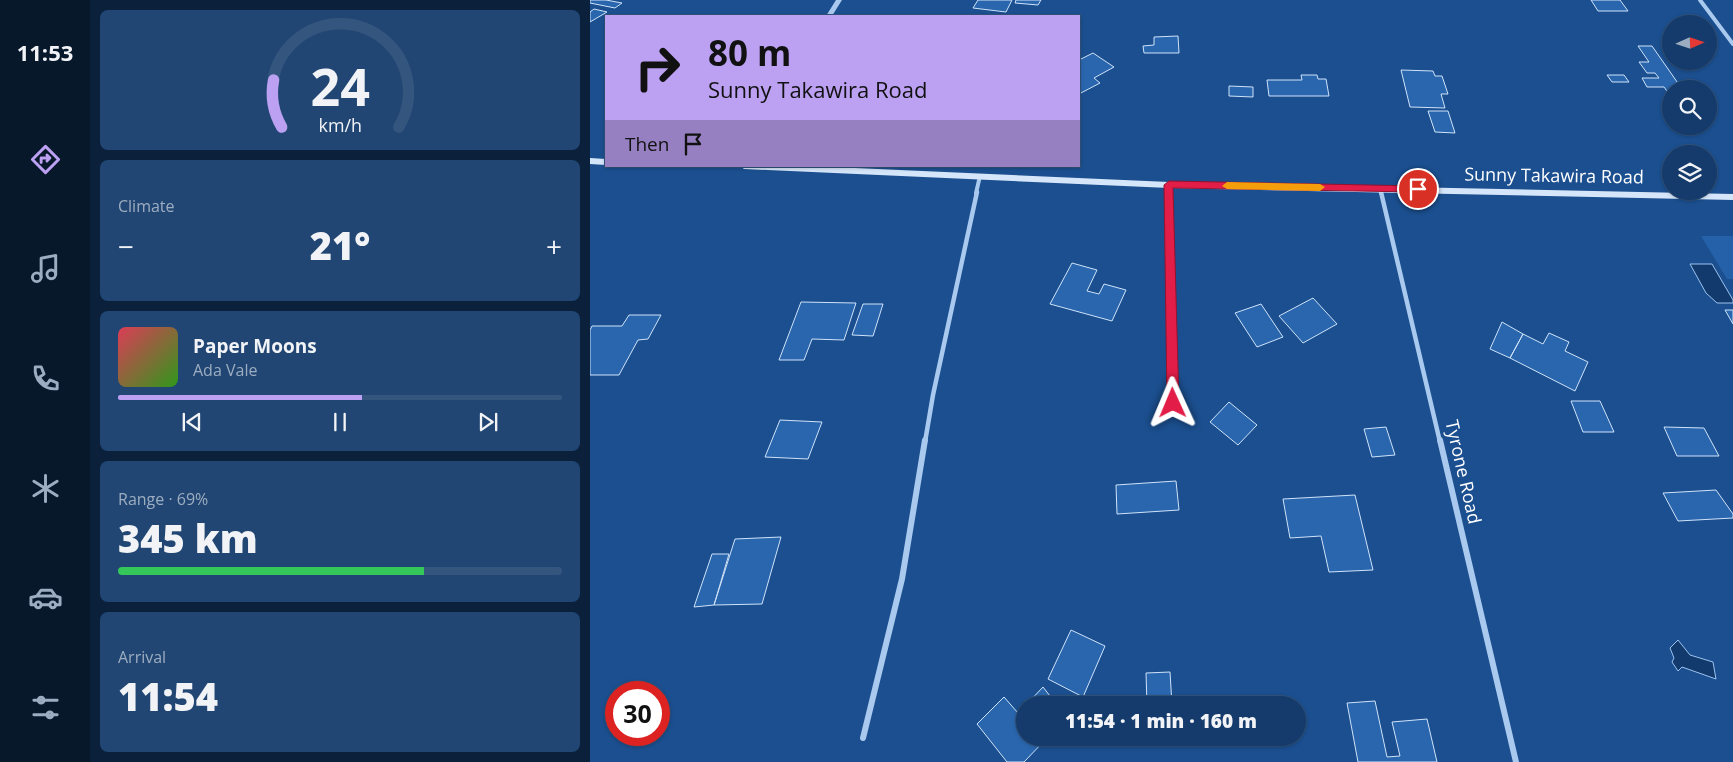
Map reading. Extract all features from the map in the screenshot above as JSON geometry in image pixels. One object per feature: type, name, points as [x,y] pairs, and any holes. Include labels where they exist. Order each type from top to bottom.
[{"type":"main road","points":[[590,161],[605,162]]},
{"type":"main road","name":"Sunny Takawira Road","points":[[768,167],[1169,185],[1733,196]]},
{"type":"street","points":[[830,15],[839,0]]},
{"type":"street","points":[[1700,0],[1733,44]]},
{"type":"street","points":[[863,738],[902,579],[933,395],[980,176]]},
{"type":"street","points":[[1169,185],[1173,403]]},
{"type":"street","name":"Tyrone Road","points":[[1380,188],[1516,762]]},
{"type":"shaded area","points":[[1701,236],[1733,236],[1733,279],[1727,279]]},
{"type":"shaded area","points":[[1690,264],[1712,264],[1733,303],[1717,303],[1706,293]]},
{"type":"shaded area","points":[[1678,640],[1690,655],[1713,662],[1716,679],[1682,667],[1678,671],[1672,662],[1674,658],[1670,648]]},
{"type":"building","points":[[590,0],[622,3],[615,8],[590,3]]},
{"type":"building","points":[[978,0],[1012,0],[1006,12],[973,8]]},
{"type":"building","points":[[1016,0],[1041,0],[1038,5],[1015,3]]},
{"type":"building","points":[[1591,0],[1620,0],[1628,11],[1598,11]]},
{"type":"building","points":[[594,9],[607,12],[590,22],[590,12]]},
{"type":"building","points":[[1178,36],[1179,53],[1144,53],[1143,46],[1154,45],[1154,37]]},
{"type":"building","points":[[1638,46],[1652,46],[1662,60],[1662,70],[1669,70],[1676,80],[1662,80],[1662,87],[1647,87],[1642,78],[1659,78],[1655,73],[1647,73],[1639,62],[1649,62]]},
{"type":"building","points":[[1093,53],[1114,67],[1094,78],[1100,83],[1080,93],[1080,60]]},
{"type":"building","points":[[1401,70],[1433,71],[1435,76],[1442,76],[1448,94],[1441,94],[1445,108],[1410,107]]},
{"type":"building","points":[[1301,75],[1317,75],[1318,79],[1326,79],[1329,96],[1269,96],[1267,80],[1302,80]]},
{"type":"building","points":[[1607,75],[1624,75],[1629,82],[1612,82]]},
{"type":"building","points":[[1229,86],[1253,87],[1253,97],[1229,96]]},
{"type":"building","points":[[1428,111],[1448,111],[1455,133],[1435,132]]},
{"type":"building","points":[[1072,263],[1097,270],[1087,291],[1099,294],[1104,284],[1126,290],[1112,321],[1050,304]]},
{"type":"building","points":[[1313,298],[1337,324],[1303,343],[1279,316]]},
{"type":"building","points":[[801,302],[856,303],[844,340],[812,339],[804,360],[779,360]]},
{"type":"building","points":[[863,304],[883,304],[873,336],[852,335]]},
{"type":"building","points":[[1261,304],[1283,337],[1257,347],[1235,313]]},
{"type":"building","points":[[1725,310],[1733,310],[1733,324]]},
{"type":"building","points":[[629,315],[661,315],[648,339],[638,340],[619,375],[590,375],[590,330],[592,326],[622,326]]},
{"type":"building","points":[[1502,322],[1523,334],[1510,358],[1490,349]]},
{"type":"building","points":[[1549,333],[1569,342],[1565,351],[1588,362],[1575,391],[1510,358],[1523,334],[1543,344]]},
{"type":"building","points":[[1571,401],[1600,401],[1614,432],[1583,432]]},
{"type":"building","points":[[1229,402],[1257,425],[1238,445],[1210,422]]},
{"type":"building","points":[[780,420],[822,422],[808,459],[765,457]]},
{"type":"building","points":[[1386,427],[1395,455],[1372,457],[1364,429]]},
{"type":"building","points":[[1664,427],[1704,428],[1719,456],[1677,456]]},
{"type":"building","points":[[1176,481],[1179,510],[1117,514],[1116,485]]},
{"type":"building","points":[[1716,490],[1733,514],[1733,518],[1678,521],[1663,493]]},
{"type":"building","points":[[1355,495],[1373,570],[1329,572],[1321,536],[1290,538],[1283,499]]},
{"type":"building","points":[[781,537],[762,604],[714,605],[735,539]]},
{"type":"building","points":[[712,554],[729,554],[714,605],[694,607]]},
{"type":"building","points":[[1071,630],[1105,646],[1083,696],[1048,679]]},
{"type":"building","points":[[1170,672],[1171,696],[1147,696],[1146,673]]},
{"type":"building","points":[[1043,687],[1050,696],[1034,696]]},
{"type":"building","points":[[1004,697],[1016,711],[1016,746],[1039,746],[1024,762],[1007,762],[977,724]]},
{"type":"building","points":[[1375,701],[1387,757],[1400,756],[1392,722],[1427,719],[1437,762],[1358,762],[1347,703]]},
{"type":"slow traffic","points":[[1227,186],[1320,187]]},
{"type":"route","points":[[1173,403],[1169,185],[1418,189]]}]
